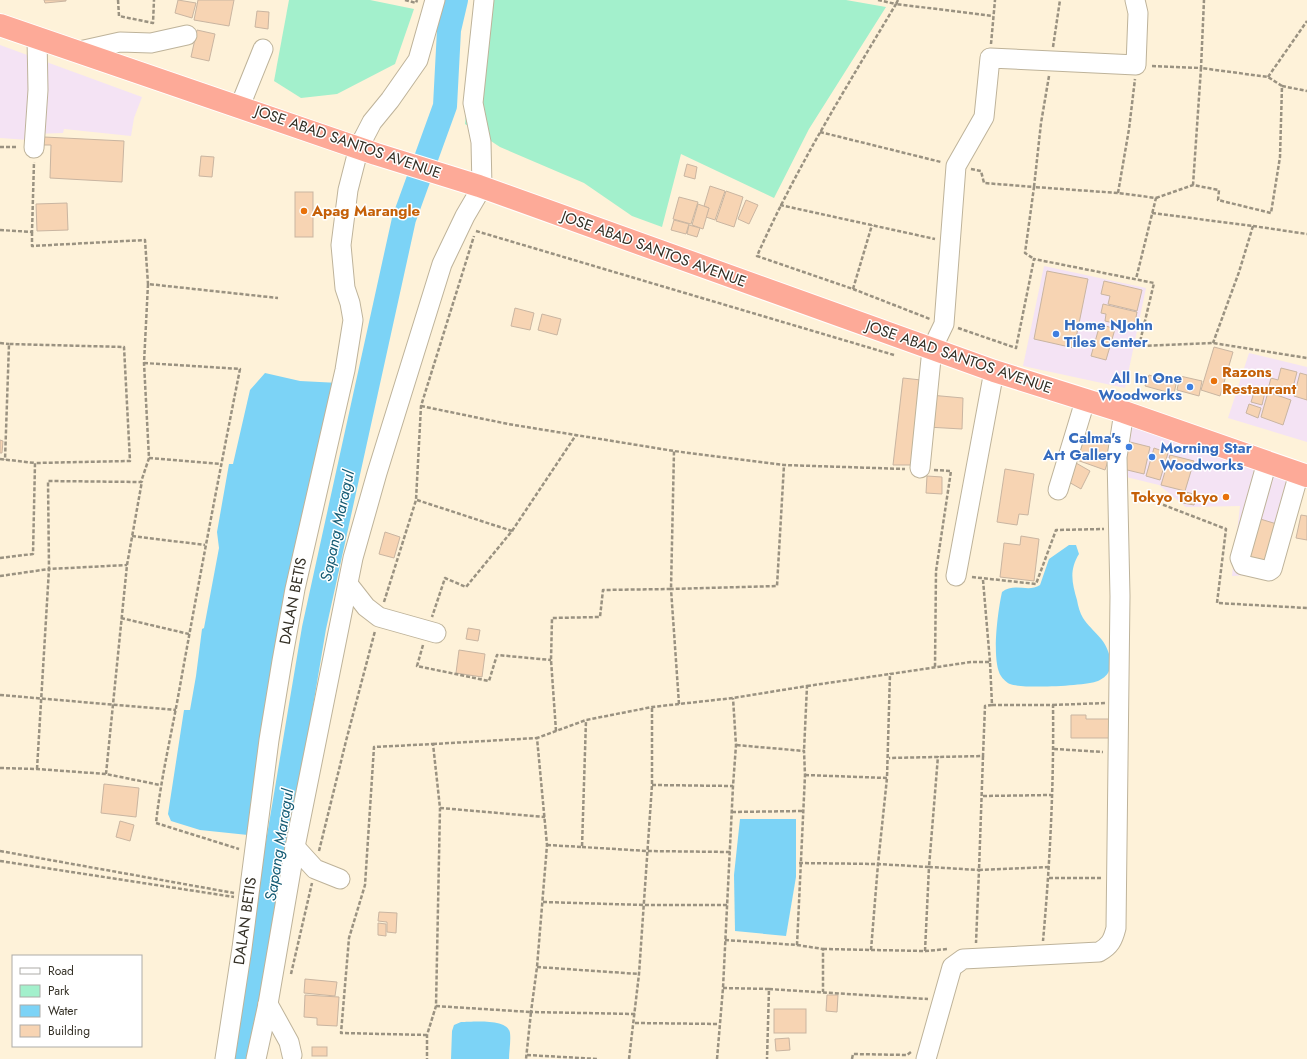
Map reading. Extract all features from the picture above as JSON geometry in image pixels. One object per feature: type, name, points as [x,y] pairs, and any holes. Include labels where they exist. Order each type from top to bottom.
[{"type":"highway","name":"JOSE ABAD SANTOS AVENUE","points":[[0,25],[75,52],[480,186],[994,371],[1124,412],[1303,474]]},
{"type":"street","name":"DALAN BETIS","points":[[225,1059],[244,897],[291,610],[345,370],[353,320],[350,303],[345,288],[341,245],[348,190],[368,150],[372,122],[390,100],[418,60],[435,0]]},
{"type":"street","points":[[256,1059],[268,1004],[295,847],[348,584],[377,474],[442,264],[480,186],[480,142],[473,103],[484,0]]},
{"type":"street","points":[[920,468],[932,349],[944,324],[956,166],[984,117],[990,58],[1136,65],[1138,13],[1135,0]]},
{"type":"street","points":[[75,52],[120,42],[151,42],[187,36]]},
{"type":"street","points":[[34,148],[38,90],[37,38]]},
{"type":"street","points":[[240,106],[263,49]]},
{"type":"street","points":[[965,573],[994,371]]},
{"type":"street","points":[[1058,490],[1085,400]]},
{"type":"street","points":[[919,1055],[952,967],[957,962],[963,959],[1100,952],[1108,947],[1113,940],[1116,928],[1120,596],[1117,457],[1124,412]]},
{"type":"street","points":[[1267,462],[1240,558],[1243,565],[1265,571],[1269,571],[1272,568],[1303,474]]},
{"type":"street","points":[[348,584],[366,608],[379,617],[432,632]]},
{"type":"street","points":[[295,847],[315,869],[340,879]]},
{"type":"street","points":[[268,1004],[289,1042],[292,1054]]},
{"type":"path","points":[[118,0],[120,16],[153,23],[154,0]]},
{"type":"path","points":[[405,0],[416,3],[417,0]]},
{"type":"path","points":[[878,0],[896,4],[993,16]]},
{"type":"path","points":[[898,0],[820,132],[780,205],[757,256],[853,288],[944,324],[1016,348],[1034,259]]},
{"type":"path","points":[[990,58],[995,0]]},
{"type":"path","points":[[1060,0],[1041,123],[1025,253],[1034,259],[1154,283],[1139,346],[1213,343],[1307,358]]},
{"type":"path","points":[[1193,185],[1204,0]]},
{"type":"path","points":[[1268,77],[1307,21]]},
{"type":"path","points":[[1118,193],[1129,129],[1136,65],[1201,68],[1268,77],[1282,86],[1307,91]]},
{"type":"path","points":[[820,132],[956,166],[981,170],[984,183],[1118,193],[1156,198],[1193,185],[1219,190],[1218,200],[1271,213],[1280,157],[1282,86]]},
{"type":"path","points":[[0,147],[34,148],[32,246],[145,240],[148,284],[144,363],[150,458],[143,478],[127,565],[106,774]]},
{"type":"path","points":[[1136,279],[1156,198]]},
{"type":"path","points":[[780,205],[951,243]]},
{"type":"path","points":[[1152,213],[1307,234]]},
{"type":"path","points":[[853,288],[872,225]]},
{"type":"path","points":[[1213,343],[1239,272],[1253,226]]},
{"type":"path","points":[[0,230],[32,232]]},
{"type":"path","points":[[290,977],[346,741],[379,617],[416,500],[421,406],[476,231],[899,356]]},
{"type":"path","points":[[148,284],[278,298]]},
{"type":"path","points":[[0,343],[124,347],[130,461],[35,464],[0,460]]},
{"type":"path","points":[[5,460],[9,344]]},
{"type":"path","points":[[144,363],[240,369],[205,545],[176,710],[160,785],[156,823],[244,851]]},
{"type":"path","points":[[421,406],[508,424],[674,451],[784,465],[920,468],[950,471],[936,571],[935,667]]},
{"type":"path","points":[[551,660],[497,655],[489,681],[417,666],[432,632],[445,578],[466,587],[512,531],[576,434]]},
{"type":"path","points":[[674,451],[671,589],[679,704]]},
{"type":"path","points":[[150,458],[221,464]]},
{"type":"path","points":[[0,558],[33,554],[35,464]]},
{"type":"path","points":[[556,731],[551,660],[552,618],[600,617],[603,590],[777,586],[784,465]]},
{"type":"path","points":[[37,768],[49,569],[48,482],[141,482],[143,478]]},
{"type":"path","points":[[416,500],[512,531]]},
{"type":"path","points":[[965,573],[972,578],[983,580],[1036,584],[1056,530],[1105,529]]},
{"type":"path","points":[[132,536],[205,545]]},
{"type":"path","points":[[0,576],[49,569],[127,565]]},
{"type":"path","points":[[983,580],[992,705]]},
{"type":"path","points":[[121,618],[189,634]]},
{"type":"path","points":[[427,1035],[341,1033],[349,938],[365,885],[374,747],[537,738],[586,720],[652,707],[733,698],[971,662],[990,662]]},
{"type":"path","points":[[871,950],[889,758],[890,674]]},
{"type":"path","points":[[797,945],[805,775],[804,750],[807,686]]},
{"type":"path","points":[[0,695],[176,710]]},
{"type":"path","points":[[717,1059],[723,988],[732,786],[736,745],[733,698]]},
{"type":"path","points":[[975,948],[980,870],[985,706],[1109,703]]},
{"type":"path","points":[[1042,946],[1049,878],[1051,795],[1054,749],[1053,705]]},
{"type":"path","points":[[629,1059],[639,974],[646,851],[652,785],[652,707]]},
{"type":"path","points":[[582,847],[586,720]]},
{"type":"path","points":[[526,1059],[530,1012],[537,967],[547,845],[537,738]]},
{"type":"path","points":[[427,1059],[427,1035],[436,1006],[440,808],[433,744]]},
{"type":"path","points":[[736,745],[804,750]]},
{"type":"path","points":[[1054,749],[1108,752]]},
{"type":"path","points":[[925,951],[929,867],[938,756]]},
{"type":"path","points":[[889,758],[983,756]]},
{"type":"path","points":[[0,768],[37,768],[106,774],[160,785]]},
{"type":"path","points":[[805,775],[887,778]]},
{"type":"path","points":[[652,785],[732,786]]},
{"type":"path","points":[[983,796],[1051,795]]},
{"type":"path","points":[[440,808],[545,817]]},
{"type":"path","points":[[732,812],[803,812]]},
{"type":"path","points":[[547,845],[646,851],[730,852]]},
{"type":"path","points":[[0,851],[244,897]]},
{"type":"path","points":[[0,861],[244,897]]},
{"type":"path","points":[[800,863],[878,864],[980,870],[1049,867]]},
{"type":"path","points":[[1049,878],[1103,878]]},
{"type":"path","points":[[543,902],[644,905],[726,905]]},
{"type":"path","points":[[725,940],[823,948],[871,950],[925,951],[953,949],[948,952]]},
{"type":"path","points":[[823,948],[823,992]]},
{"type":"path","points":[[537,967],[639,974]]},
{"type":"path","points":[[723,988],[823,992],[930,999]]},
{"type":"path","points":[[767,1059],[769,990]]},
{"type":"path","points":[[436,1006],[530,1012],[635,1014]]},
{"type":"path","points":[[634,1023],[719,1024]]},
{"type":"path","points":[[852,1059],[853,1054],[919,1055]]},
{"type":"path","points":[[527,1055],[598,1059]]},
{"type":"shaded area","points":[[0,45],[142,97],[134,118],[131,136],[64,129],[63,133],[34,134],[29,140],[0,138]]},
{"type":"shaded area","points":[[1044,266],[1146,288],[1125,388],[1023,366]]},
{"type":"shaded area","points":[[1249,353],[1307,367],[1307,442],[1228,418]]},
{"type":"shaded area","points":[[1125,421],[1299,481],[1276,573],[1232,576],[1240,506],[1186,507],[1159,485],[1122,476]]},
{"type":"green space","points":[[289,0],[370,0],[414,9],[395,64],[337,94],[301,98],[274,81]]},
{"type":"green space","points":[[486,0],[846,0],[886,7],[809,129],[774,198],[681,154],[662,227],[632,216],[584,183],[500,147],[465,124],[471,70]]},
{"type":"water","points":[[265,373],[300,381],[339,383],[248,835],[200,830],[171,821],[168,814],[184,710],[190,710],[202,629],[204,628],[219,548],[217,532],[229,464],[233,464],[250,390]]},
{"type":"water","points":[[1069,545],[1076,545],[1079,554],[1074,566],[1072,577],[1079,609],[1083,618],[1102,640],[1108,650],[1111,664],[1110,669],[1103,678],[1091,683],[1040,687],[1017,686],[1010,684],[1001,676],[996,659],[997,623],[1002,592],[1011,588],[1031,588],[1040,585],[1049,559]]},
{"type":"water","points":[[740,819],[796,819],[796,877],[786,936],[735,931],[734,875]]},
{"type":"water","points":[[461,1022],[497,1023],[508,1028],[510,1033],[509,1059],[451,1059],[452,1031],[454,1025]]},
{"type":"building","points":[[44,0],[66,0],[66,1],[45,3]]},
{"type":"building","points":[[178,0],[196,3],[192,18],[175,13]]},
{"type":"building","points":[[198,0],[234,0],[229,26],[194,20]]},
{"type":"building","points":[[257,11],[269,12],[268,29],[255,27]]},
{"type":"building","points":[[197,30],[215,34],[209,61],[191,57]]},
{"type":"building","points":[[44,137],[124,141],[122,182],[50,178],[51,145],[43,145]]},
{"type":"building","points":[[201,156],[214,157],[212,177],[199,176]]},
{"type":"building","points":[[687,164],[697,167],[695,179],[684,176]]},
{"type":"building","points":[[710,186],[725,191],[715,220],[706,217],[709,208],[704,206]]},
{"type":"building","points":[[726,191],[743,197],[734,227],[716,221]]},
{"type":"building","points":[[295,192],[313,192],[313,237],[295,237]]},
{"type":"building","points":[[679,197],[698,202],[691,224],[673,219]]},
{"type":"building","points":[[746,200],[758,205],[749,224],[738,219]]},
{"type":"building","points":[[67,203],[68,230],[37,231],[36,204]]},
{"type":"building","points":[[698,204],[709,208],[703,229],[692,225]]},
{"type":"building","points":[[674,220],[689,224],[686,234],[671,230]]},
{"type":"building","points":[[689,225],[700,228],[697,237],[687,234]]},
{"type":"building","points":[[1047,271],[1088,279],[1074,348],[1034,339]]},
{"type":"building","points":[[1104,281],[1142,290],[1137,311],[1108,304],[1110,296],[1101,294]]},
{"type":"building","points":[[1103,304],[1137,312],[1134,328],[1105,321],[1106,314],[1101,313]]},
{"type":"building","points":[[515,308],[534,313],[530,330],[511,326]]},
{"type":"building","points":[[542,314],[561,319],[557,335],[538,330]]},
{"type":"building","points":[[1100,324],[1115,329],[1106,360],[1091,356]]},
{"type":"building","name":"Razons Restaurant","points":[[1214,347],[1233,352],[1220,396],[1201,390]]},
{"type":"building","points":[[1281,368],[1297,372],[1291,395],[1268,389],[1271,378],[1278,380]]},
{"type":"building","points":[[1300,373],[1307,375],[1307,400],[1294,396]]},
{"type":"building","points":[[1149,375],[1176,384],[1174,394],[1145,386]]},
{"type":"building","points":[[1180,376],[1202,381],[1199,396],[1177,390]]},
{"type":"building","points":[[903,378],[921,380],[913,465],[893,465]]},
{"type":"building","points":[[1255,389],[1265,392],[1262,405],[1251,402]]},
{"type":"building","points":[[1268,392],[1291,400],[1283,425],[1261,417]]},
{"type":"building","points":[[930,395],[963,398],[962,429],[927,427]]},
{"type":"building","points":[[1249,404],[1261,408],[1258,418],[1246,413]]},
{"type":"building","points":[[1084,432],[1114,443],[1105,470],[1074,459]]},
{"type":"building","points":[[0,440],[3,441],[2,453],[0,453]]},
{"type":"building","points":[[1126,441],[1150,447],[1144,474],[1119,468]]},
{"type":"building","points":[[1154,448],[1168,453],[1160,480],[1146,476]]},
{"type":"building","points":[[1170,455],[1194,461],[1185,491],[1161,485]]},
{"type":"building","points":[[1076,463],[1090,471],[1081,489],[1067,481]]},
{"type":"building","points":[[1005,469],[1034,474],[1028,515],[1019,514],[1017,525],[997,522]]},
{"type":"building","points":[[927,476],[942,477],[942,494],[926,493]]},
{"type":"building","points":[[1186,492],[1197,495],[1194,505],[1183,503]]},
{"type":"building","points":[[1301,515],[1307,516],[1307,540],[1296,538]]},
{"type":"building","points":[[1257,518],[1280,525],[1269,565],[1246,559]]},
{"type":"building","points":[[385,532],[400,537],[394,558],[379,554]]},
{"type":"building","points":[[1021,536],[1039,539],[1034,581],[1000,577],[1004,543],[1020,545]]},
{"type":"building","points":[[468,628],[480,630],[478,641],[466,639]]},
{"type":"building","points":[[459,650],[485,654],[482,677],[456,673]]},
{"type":"building","points":[[1071,715],[1086,715],[1086,719],[1109,719],[1109,738],[1071,738]]},
{"type":"building","points":[[104,784],[139,788],[136,817],[101,813]]},
{"type":"building","points":[[120,821],[134,825],[130,841],[116,837]]},
{"type":"building","points":[[379,912],[397,913],[396,933],[387,932],[387,922],[378,921]]},
{"type":"building","points":[[378,923],[386,924],[386,936],[378,935]]},
{"type":"building","points":[[305,979],[337,982],[335,996],[304,993]]},
{"type":"building","points":[[305,995],[339,997],[337,1026],[317,1025],[317,1018],[304,1017]]},
{"type":"building","points":[[827,995],[838,995],[837,1012],[826,1011]]},
{"type":"building","points":[[774,1009],[806,1009],[806,1033],[774,1033]]},
{"type":"building","points":[[789,1038],[790,1050],[776,1051],[775,1039]]},
{"type":"building","points":[[312,1047],[327,1047],[327,1056],[312,1056]]},
{"type":"waterway","name":"Sapang Maragul","points":[[244,1059],[274,866],[314,628],[404,219],[445,106],[449,30],[456,0]]},
{"type":"place","name":"Apag Marangle","points":[[304,211]]},
{"type":"place","name":"Home NJohn Tiles Center","points":[[1056,334]]},
{"type":"place","name":"Razons Restaurant","points":[[1214,381]]},
{"type":"place","name":"All In One Woodworks","points":[[1190,387]]},
{"type":"place","name":"Calma's Art Gallery","points":[[1129,447]]},
{"type":"place","name":"Morning Star Woodworks","points":[[1152,457]]},
{"type":"place","name":"Tokyo Tokyo","points":[[1226,497]]}]
